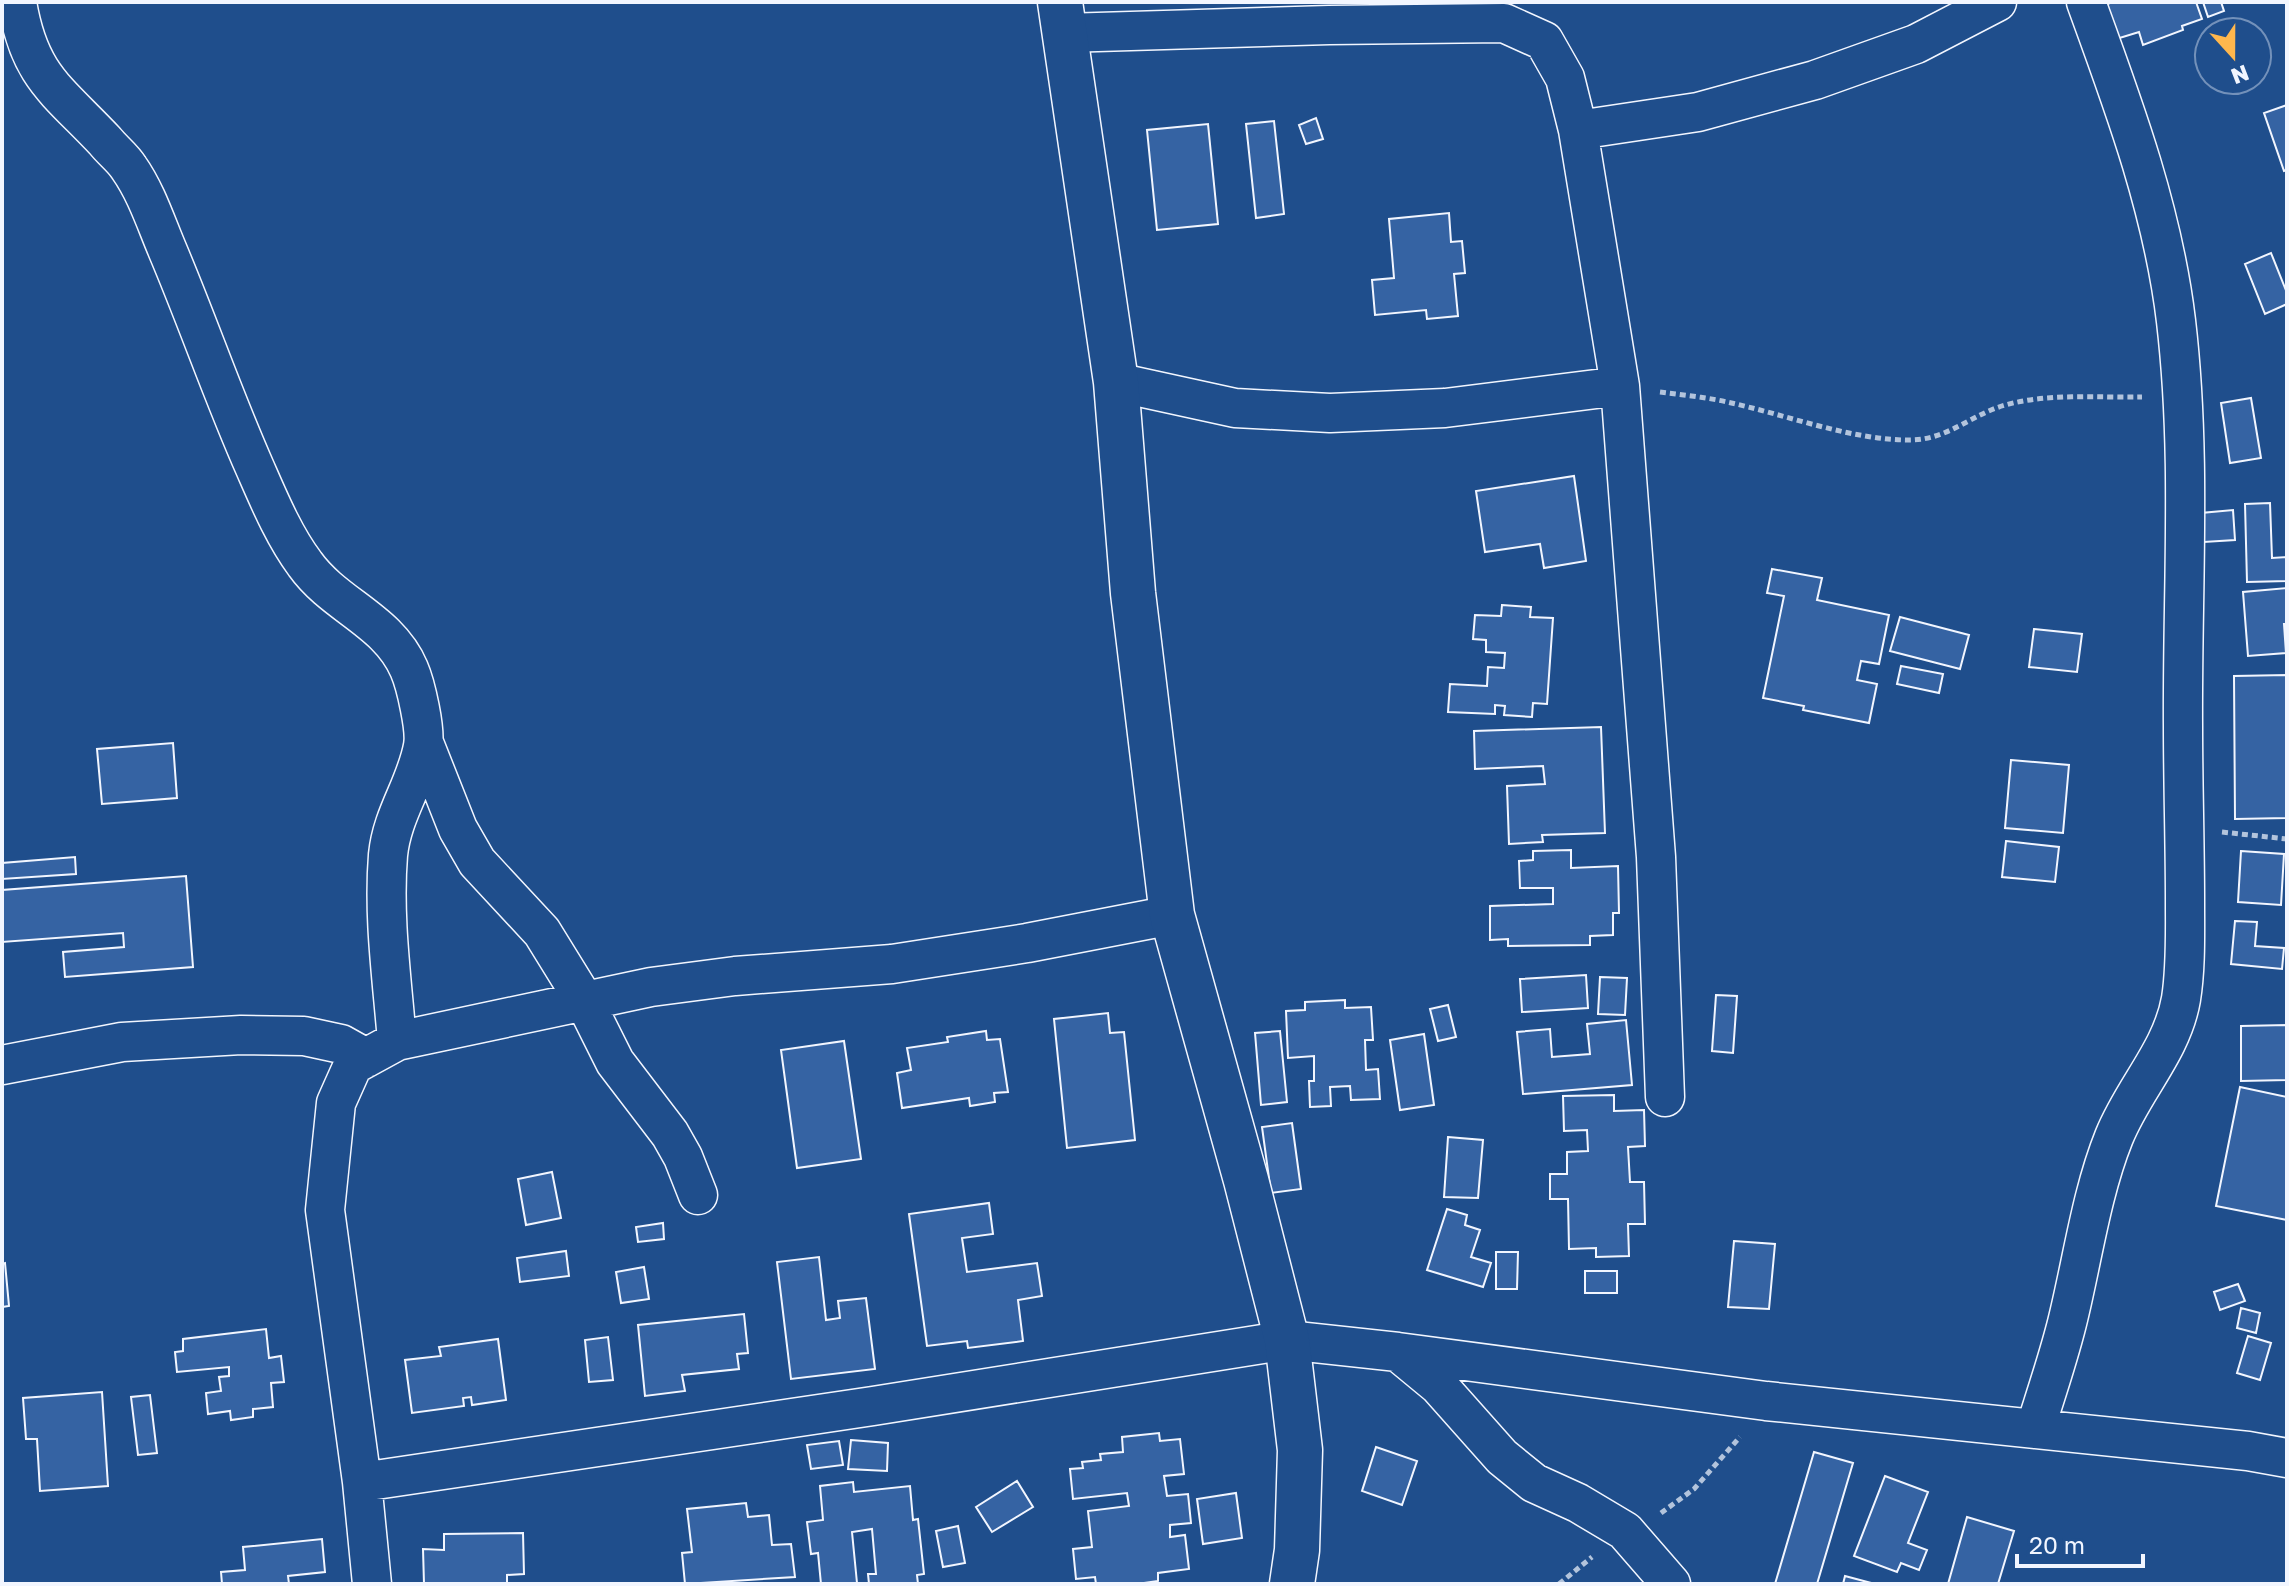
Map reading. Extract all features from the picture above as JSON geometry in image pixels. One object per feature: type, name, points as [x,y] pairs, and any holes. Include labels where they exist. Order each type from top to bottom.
[{"type":"street","points":[[17,2],[20,22],[34,63],[55,92],[129,167],[180,278],[272,506],[304,564],[330,593],[366,616],[393,640],[410,671],[424,743],[458,829],[477,862],[542,932],[584,1000],[615,1062],[670,1134],[698,1195]]},
{"type":"street","points":[[1578,130],[1698,112],[1815,80],[1916,44],[1997,2]]},
{"type":"street","points":[[2035,1429],[2067,1325],[2113,1138],[2137,1090],[2168,1041],[2181,998],[2185,934],[2183,728],[2186,492],[2183,397],[2176,317],[2160,232],[2134,135],[2086,2]]},
{"type":"street","points":[[1292,1584],[1297,1550],[1300,1450],[1287,1340],[1172,915],[1133,593],[1116,382],[1062,18],[1329,25],[1504,23],[1544,41],[1565,78],[1578,130],[1620,386],[1656,857],[1665,1097]]},
{"type":"street","points":[[1116,382],[1235,408],[1330,413],[1445,408],[1620,386]]},
{"type":"street","points":[[381,1050],[388,851],[395,817],[413,778],[424,743]]},
{"type":"street","points":[[372,1584],[362,1482],[325,1210],[336,1103],[353,1065],[381,1050],[584,1000],[651,987],[735,976],[892,964],[1027,943],[1172,915]]},
{"type":"street","points":[[2,1065],[122,1042],[241,1035],[304,1036],[381,1050]]},
{"type":"street","points":[[362,1482],[1287,1340],[1766,1401],[2287,1458]]},
{"type":"street","points":[[1398,1352],[1438,1385],[1502,1457],[1534,1483],[1578,1503],[1625,1531],[1671,1584]]},
{"type":"path","points":[[1620,386],[1724,401],[1837,429],[1913,440],[1941,436],[1996,408],[2022,402],[2183,397]]},
{"type":"path","points":[[2185,828],[2287,839]]},
{"type":"path","points":[[1625,1531],[1668,1509],[1694,1489],[1766,1401]]},
{"type":"building","points":[[2112,2],[2196,2],[2201,16],[2193,16],[2193,22],[2182,26],[2183,30],[2143,45],[2139,32],[2113,40],[2101,7]]},
{"type":"building","points":[[2203,2],[2221,2],[2224,11],[2208,16]]},
{"type":"building","points":[[2287,105],[2287,170],[2284,171],[2264,113]]},
{"type":"building","points":[[1316,118],[1323,139],[1306,144],[1299,125]]},
{"type":"building","points":[[1274,121],[1284,214],[1256,218],[1246,124]]},
{"type":"building","points":[[1208,124],[1218,224],[1157,230],[1147,130]]},
{"type":"building","points":[[1449,213],[1451,242],[1462,241],[1465,273],[1454,274],[1458,316],[1427,319],[1426,310],[1375,315],[1372,280],[1394,278],[1389,219]]},
{"type":"building","points":[[2271,253],[2287,293],[2287,304],[2265,314],[2245,264]]},
{"type":"building","points":[[2251,398],[2261,458],[2230,463],[2221,403]]},
{"type":"building","points":[[1574,476],[1586,561],[1544,568],[1540,544],[1485,552],[1476,491]]},
{"type":"building","points":[[2270,503],[2272,558],[2287,557],[2287,581],[2247,582],[2245,504]]},
{"type":"building","points":[[2233,510],[2235,540],[2204,542],[2201,513]]},
{"type":"building","points":[[1772,569],[1822,578],[1817,600],[1889,615],[1879,664],[1861,661],[1857,680],[1877,684],[1869,723],[1803,710],[1804,706],[1763,698],[1784,596],[1767,593]]},
{"type":"building","points":[[2287,588],[2287,624],[2284,624],[2286,653],[2248,656],[2243,592]]},
{"type":"building","points":[[1502,605],[1531,607],[1530,617],[1553,618],[1547,704],[1533,703],[1532,717],[1504,715],[1505,706],[1495,705],[1495,714],[1448,712],[1450,684],[1487,686],[1488,667],[1504,668],[1505,653],[1486,652],[1486,640],[1473,639],[1475,615],[1501,616]]},
{"type":"building","points":[[1900,617],[1969,635],[1960,669],[1890,651]]},
{"type":"building","points":[[2034,629],[2082,634],[2077,672],[2029,667]]},
{"type":"building","points":[[1901,666],[1943,674],[1939,693],[1897,684]]},
{"type":"building","points":[[2287,675],[2287,818],[2235,819],[2234,676]]},
{"type":"building","points":[[1601,727],[1605,833],[1542,835],[1543,842],[1509,844],[1507,786],[1545,784],[1543,766],[1475,769],[1474,731]]},
{"type":"building","points":[[173,743],[177,798],[102,804],[97,749]]},
{"type":"building","points":[[2011,760],[2069,765],[2063,833],[2005,828]]},
{"type":"building","points":[[2006,841],[2059,847],[2055,882],[2002,877]]},
{"type":"building","points":[[1571,850],[1571,868],[1618,866],[1619,913],[1613,913],[1613,935],[1590,936],[1590,945],[1508,946],[1508,939],[1490,940],[1490,906],[1553,904],[1553,888],[1520,888],[1519,861],[1533,860],[1533,851]]},
{"type":"building","points":[[2241,851],[2284,854],[2281,905],[2238,902]]},
{"type":"building","points":[[75,857],[76,874],[2,879],[2,863]]},
{"type":"building","points":[[186,876],[193,967],[65,977],[63,952],[124,947],[123,933],[2,942],[2,890]]},
{"type":"building","points":[[2235,921],[2257,922],[2255,946],[2284,948],[2282,969],[2231,964]]},
{"type":"building","points":[[1586,975],[1588,1008],[1522,1012],[1520,979]]},
{"type":"building","points":[[1600,977],[1627,978],[1625,1015],[1598,1014]]},
{"type":"building","points":[[1716,995],[1737,996],[1733,1053],[1712,1051]]},
{"type":"building","points":[[1345,1000],[1345,1008],[1371,1007],[1373,1040],[1365,1040],[1366,1070],[1378,1069],[1380,1099],[1351,1100],[1350,1086],[1330,1087],[1331,1106],[1310,1107],[1309,1081],[1314,1081],[1314,1056],[1288,1058],[1286,1011],[1305,1010],[1305,1002]]},
{"type":"building","points":[[1448,1005],[1456,1037],[1438,1041],[1430,1009]]},
{"type":"building","points":[[1108,1013],[1110,1033],[1124,1032],[1135,1140],[1067,1148],[1054,1019]]},
{"type":"building","points":[[1626,1020],[1632,1085],[1523,1094],[1517,1032],[1550,1029],[1552,1057],[1590,1054],[1587,1024]]},
{"type":"building","points":[[2287,1025],[2287,1080],[2241,1081],[2241,1026]]},
{"type":"building","points":[[986,1031],[987,1040],[1000,1039],[1008,1092],[994,1093],[995,1102],[970,1106],[969,1098],[902,1108],[897,1073],[911,1070],[907,1048],[948,1042],[947,1037]]},
{"type":"building","points":[[1280,1031],[1287,1102],[1261,1105],[1255,1033]]},
{"type":"building","points":[[1424,1034],[1434,1105],[1400,1110],[1390,1040]]},
{"type":"building","points":[[844,1041],[861,1159],[797,1168],[781,1050]]},
{"type":"building","points":[[2240,1087],[2287,1097],[2287,1220],[2216,1206]]},
{"type":"building","points":[[1614,1095],[1614,1111],[1644,1110],[1645,1146],[1628,1147],[1630,1182],[1644,1182],[1645,1224],[1628,1224],[1629,1256],[1596,1257],[1596,1248],[1569,1249],[1568,1199],[1550,1199],[1550,1174],[1567,1174],[1567,1152],[1588,1151],[1587,1130],[1564,1131],[1563,1096]]},
{"type":"building","points":[[1292,1123],[1301,1189],[1271,1193],[1262,1127]]},
{"type":"building","points":[[1448,1137],[1483,1140],[1478,1198],[1444,1197]]},
{"type":"building","points":[[552,1172],[561,1218],[526,1225],[518,1179]]},
{"type":"building","points":[[989,1203],[993,1234],[962,1238],[967,1272],[1037,1263],[1042,1296],[1018,1300],[1023,1341],[968,1348],[967,1341],[927,1346],[909,1214]]},
{"type":"building","points":[[1447,1209],[1467,1215],[1465,1225],[1480,1230],[1471,1257],[1491,1263],[1483,1287],[1427,1270]]},
{"type":"building","points":[[663,1223],[664,1239],[638,1242],[636,1227]]},
{"type":"building","points":[[1734,1241],[1775,1244],[1769,1309],[1728,1307]]},
{"type":"building","points":[[566,1251],[569,1276],[520,1282],[517,1258]]},
{"type":"building","points":[[1496,1252],[1518,1252],[1517,1289],[1496,1289]]},
{"type":"building","points":[[819,1257],[826,1320],[840,1318],[838,1301],[866,1298],[875,1369],[791,1379],[777,1262]]},
{"type":"building","points":[[5,1263],[9,1306],[2,1307],[2,1264]]},
{"type":"building","points":[[644,1267],[649,1299],[621,1303],[616,1272]]},
{"type":"building","points":[[1585,1271],[1617,1271],[1617,1293],[1585,1293]]},
{"type":"building","points":[[2238,1284],[2245,1301],[2220,1310],[2214,1292]]},
{"type":"building","points":[[2241,1308],[2260,1313],[2256,1333],[2237,1328]]},
{"type":"building","points":[[744,1314],[748,1353],[737,1354],[739,1369],[682,1375],[685,1391],[645,1396],[638,1325]]},
{"type":"building","points":[[266,1329],[269,1358],[281,1356],[284,1382],[271,1383],[273,1407],[253,1409],[253,1417],[231,1420],[230,1411],[208,1414],[206,1393],[221,1391],[219,1377],[229,1376],[229,1367],[177,1372],[175,1352],[183,1351],[183,1339]]},
{"type":"building","points":[[2248,1336],[2271,1343],[2260,1380],[2237,1373]]},
{"type":"building","points":[[608,1337],[613,1380],[589,1382],[585,1340]]},
{"type":"building","points":[[498,1339],[506,1400],[472,1405],[471,1397],[463,1398],[464,1406],[412,1413],[405,1360],[441,1356],[439,1347]]},
{"type":"building","points":[[102,1392],[108,1486],[40,1491],[37,1439],[26,1439],[23,1398]]},
{"type":"building","points":[[150,1395],[157,1453],[138,1455],[131,1397]]},
{"type":"building","points":[[1159,1433],[1160,1441],[1180,1439],[1184,1474],[1164,1476],[1167,1496],[1188,1494],[1191,1523],[1170,1525],[1170,1537],[1185,1535],[1189,1569],[1158,1573],[1158,1581],[1137,1584],[1096,1584],[1095,1577],[1076,1579],[1073,1549],[1092,1547],[1088,1511],[1129,1506],[1127,1493],[1073,1499],[1070,1469],[1083,1468],[1082,1462],[1101,1460],[1100,1454],[1123,1452],[1122,1437]]},
{"type":"building","points":[[851,1440],[888,1443],[887,1471],[848,1469]]},
{"type":"building","points":[[839,1441],[843,1465],[811,1469],[807,1445]]},
{"type":"building","points":[[1376,1447],[1417,1461],[1402,1505],[1362,1491]]},
{"type":"building","points":[[1814,1452],[1853,1463],[1817,1584],[1775,1584]]},
{"type":"building","points":[[1885,1476],[1928,1492],[1908,1543],[1927,1550],[1919,1570],[1901,1563],[1897,1572],[1854,1556]]},
{"type":"building","points":[[1017,1481],[1033,1507],[992,1532],[976,1507]]},
{"type":"building","points":[[853,1482],[854,1492],[910,1486],[913,1520],[918,1519],[924,1574],[917,1575],[918,1584],[869,1584],[868,1574],[876,1574],[872,1529],[852,1532],[857,1583],[821,1584],[818,1553],[811,1554],[807,1522],[823,1520],[820,1486]]},
{"type":"building","points":[[1236,1493],[1242,1538],[1203,1544],[1197,1499]]},
{"type":"building","points":[[746,1503],[748,1517],[769,1515],[772,1545],[791,1544],[795,1577],[685,1584],[682,1553],[692,1552],[687,1509]]},
{"type":"building","points":[[1967,1517],[2014,1531],[1998,1584],[1948,1584]]},
{"type":"building","points":[[958,1526],[965,1563],[943,1567],[936,1531]]},
{"type":"building","points":[[523,1533],[524,1574],[507,1575],[507,1584],[424,1584],[423,1549],[444,1550],[444,1534]]},
{"type":"building","points":[[322,1539],[325,1572],[288,1576],[289,1584],[222,1584],[221,1572],[245,1570],[243,1547]]},
{"type":"building","points":[[1845,1576],[1875,1584],[1843,1584]]}]
